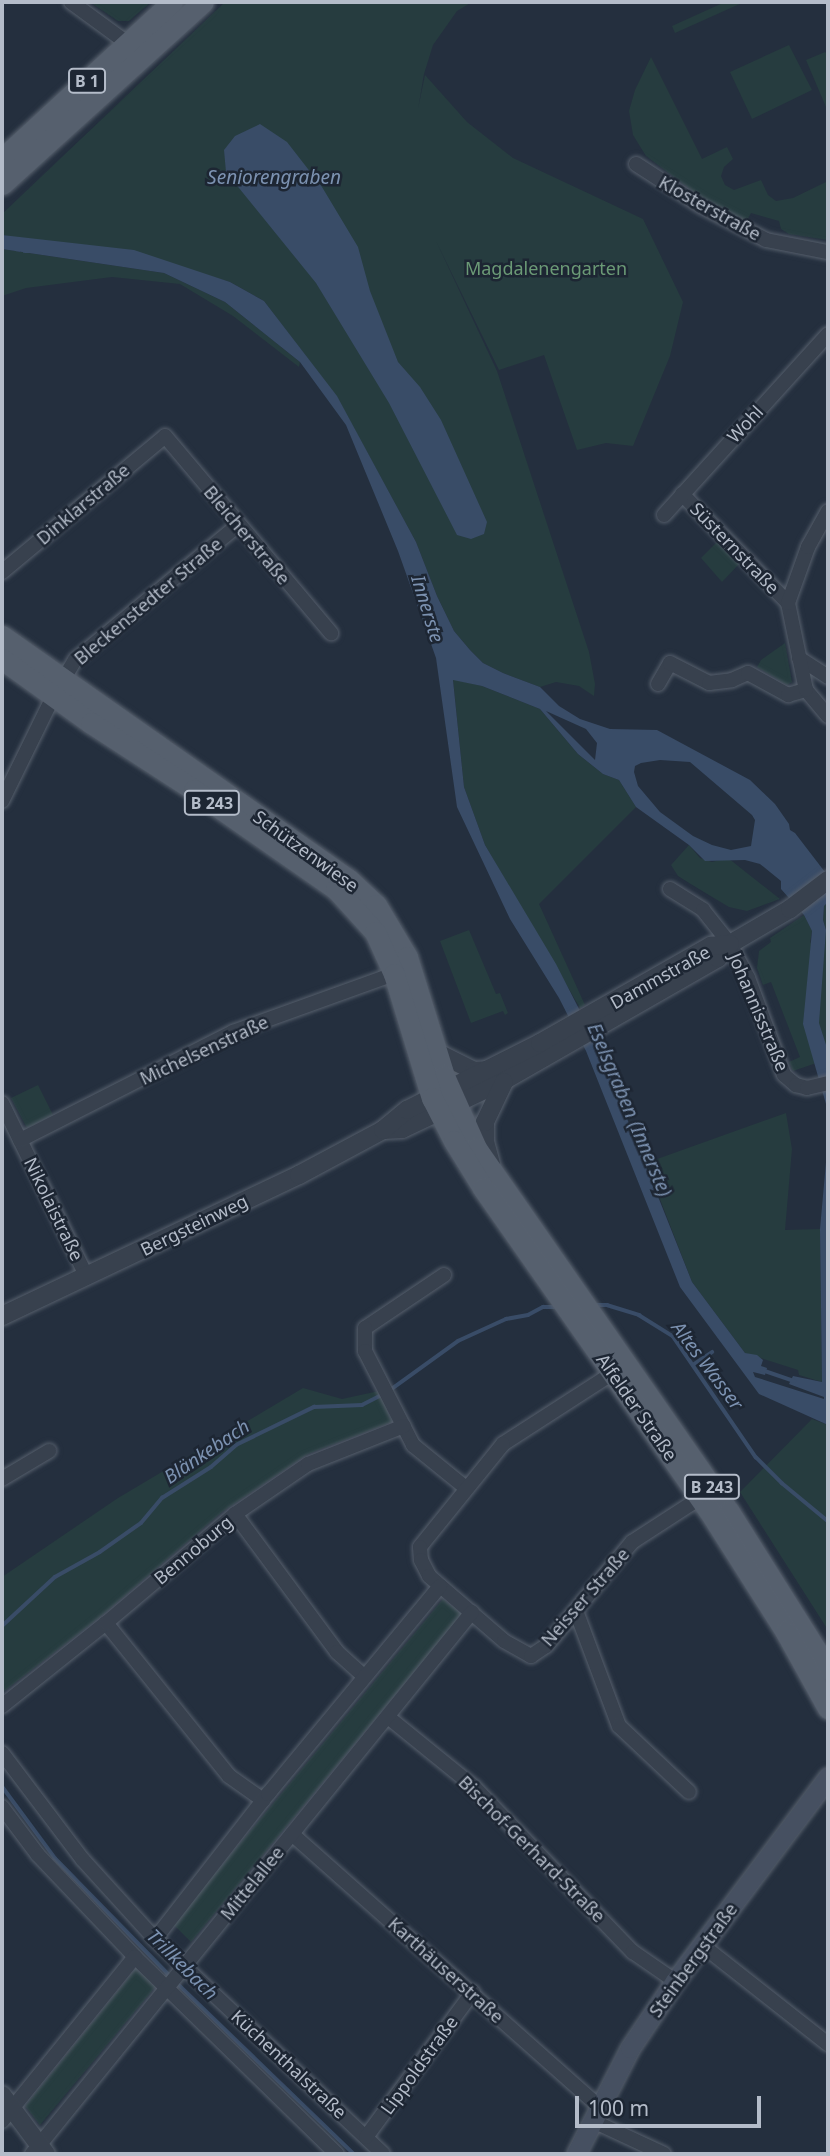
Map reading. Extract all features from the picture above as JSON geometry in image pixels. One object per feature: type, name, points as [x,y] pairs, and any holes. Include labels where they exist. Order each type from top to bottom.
[{"type":"main road","name":"B 1","points":[[7,149],[172,2]]},
{"type":"main road","name":"B 1","points":[[2,184],[203,2]]},
{"type":"main road","name":"Schützenwiese","points":[[2,636],[58,688],[194,790],[345,896],[375,932],[444,1101]]},
{"type":"main road","name":"Schützenwiese","points":[[2,659],[58,688],[348,879],[368,897],[384,916],[407,957],[436,1052],[444,1101]]},
{"type":"main road","name":"Alfelder Straße","points":[[444,1101],[494,1174],[575,1305],[613,1373],[747,1569],[824,1701]]},
{"type":"main road","name":"Alfelder Straße","points":[[444,1101],[483,1188],[575,1305],[729,1511],[828,1670]]},
{"type":"main road","name":"B 243","points":[[824,1701],[828,1722]]},
{"type":"main road","name":"Steinbergstraße","points":[[576,2154],[630,2048],[675,1981],[828,1777]]},
{"type":"street","points":[[71,2],[127,43]]},
{"type":"street","name":"Klosterstraße","points":[[636,164],[701,206],[766,240],[828,252]]},
{"type":"street","name":"Wohl","points":[[664,515],[828,334]]},
{"type":"street","name":"Bleicherstraße","points":[[165,436],[331,633]]},
{"type":"street","name":"Dinklarstraße","points":[[2,572],[165,436]]},
{"type":"street","name":"Süsternstraße","points":[[681,494],[788,603]]},
{"type":"street","points":[[828,511],[808,547],[788,603],[806,690],[828,716]]},
{"type":"street","name":"Bleckenstedter Straße","points":[[58,688],[75,660],[238,525]]},
{"type":"street","points":[[799,658],[828,677]]},
{"type":"street","points":[[658,684],[670,663],[709,683],[733,680],[748,673],[788,695],[806,690]]},
{"type":"street","points":[[2,801],[58,688]]},
{"type":"street","name":"Dammstraße","points":[[561,1040],[718,958],[730,944],[793,907],[828,880]]},
{"type":"street","name":"Dammstraße","points":[[670,889],[704,910],[730,944]]},
{"type":"street","name":"Johannisstraße","points":[[730,944],[748,978],[785,1075],[796,1086],[811,1088],[828,1083]]},
{"type":"street","name":"Michelsenstraße","points":[[20,1140],[233,1032],[394,974]]},
{"type":"street","points":[[444,1101],[490,1070],[561,1040]]},
{"type":"street","points":[[444,1101],[505,1080],[561,1040]]},
{"type":"street","points":[[436,1052],[474,1071],[490,1070]]},
{"type":"street","points":[[494,1174],[485,1141],[485,1122],[493,1100],[505,1080]]},
{"type":"street","name":"Bergsteinweg","points":[[2,1316],[299,1175],[383,1130],[402,1129],[444,1101]]},
{"type":"street","name":"Nikolaistraße","points":[[2,1103],[87,1277]]},
{"type":"street","points":[[444,1275],[365,1328],[365,1351],[385,1385],[413,1445],[466,1488],[503,1444],[613,1373]]},
{"type":"street","name":"Bennoburg","points":[[2,1706],[235,1514],[308,1464],[404,1426]]},
{"type":"street","points":[[2,1479],[49,1451]]},
{"type":"street","name":"Neisser Straße","points":[[466,1488],[420,1547],[421,1560],[429,1576],[503,1641],[531,1656],[546,1646],[632,1542],[700,1499]]},
{"type":"street","points":[[235,1514],[337,1652],[364,1676]]},
{"type":"street","points":[[155,1939],[263,1800],[440,1586]]},
{"type":"street","points":[[576,1611],[620,1726],[690,1792]]},
{"type":"street","name":"Mittelallee","points":[[39,2151],[165,1987],[472,1612]]},
{"type":"street","points":[[106,1623],[229,1776],[263,1800]]},
{"type":"street","name":"Bischof-Gerhard-Straße","points":[[388,1717],[474,1787],[633,1952],[675,1981]]},
{"type":"street","name":"Küchenthalstraße","points":[[2,1753],[83,1860],[155,1939],[383,2154]]},
{"type":"street","name":"Küchenthalstraße","points":[[2,1807],[38,1856],[165,1987],[337,2154]]},
{"type":"street","name":"Karthäuserstraße","points":[[292,1834],[472,1992],[596,2114],[664,2154]]},
{"type":"street","points":[[702,1945],[828,2044]]},
{"type":"street","points":[[39,2151],[5,2109],[135,1956]]},
{"type":"street","name":"Lippoldstraße","points":[[366,2137],[472,1992]]},
{"type":"green space","points":[[90,2],[151,2],[129,21],[118,21]]},
{"type":"green space","name":"Magdalenengarten","points":[[225,2],[472,2],[457,11],[433,45],[424,74],[418,109],[425,75],[467,122],[513,158],[643,219],[683,302],[670,356],[633,446],[606,443],[577,450],[544,355],[499,370],[436,241],[497,371],[589,652],[595,684],[594,696],[579,686],[556,682],[540,687],[503,673],[483,663],[454,631],[416,542],[337,397],[264,301],[230,282],[183,268],[2,235],[2,214]]},
{"type":"green space","points":[[725,2],[744,2],[675,33],[672,26]]},
{"type":"green space","points":[[789,45],[812,90],[752,119],[730,72]]},
{"type":"green space","points":[[825,52],[828,55],[826,107],[806,60]]},
{"type":"green space","points":[[651,57],[702,159],[727,147],[733,159],[724,167],[721,176],[725,185],[734,190],[761,180],[768,195],[776,201],[793,198],[828,181],[828,240],[789,234],[781,229],[779,221],[751,213],[746,222],[702,198],[646,156],[633,135],[629,111],[635,90]]},
{"type":"green space","points":[[2,249],[164,273],[225,302],[300,362],[299,367],[233,316],[180,284],[112,277],[26,288],[2,296]]},
{"type":"green space","points":[[719,540],[741,562],[722,582],[701,558]]},
{"type":"green space","points":[[785,643],[792,682],[787,685],[757,667],[761,660]]},
{"type":"green space","points":[[453,679],[482,686],[540,709],[578,754],[603,774],[619,780],[636,807],[539,904],[585,1005],[580,1008],[485,845],[464,787]]},
{"type":"green space","points":[[689,845],[700,858],[712,862],[728,858],[780,899],[747,911],[729,907],[678,876],[671,865]]},
{"type":"green space","points":[[828,902],[828,1059],[793,1071],[789,1062],[800,1057],[771,982],[763,985],[757,968],[759,951],[771,942],[770,938],[804,915],[812,931],[810,943],[826,930],[823,920],[824,906]]},
{"type":"green space","points":[[469,930],[496,994],[500,993],[508,1013],[505,1015],[503,1011],[471,1023],[440,941]]},
{"type":"green space","points":[[38,1085],[53,1115],[27,1128],[11,1098]]},
{"type":"green space","points":[[786,1113],[792,1149],[785,1230],[820,1229],[822,1382],[799,1375],[798,1370],[745,1353],[692,1282],[646,1163]]},
{"type":"green space","points":[[303,1388],[342,1399],[379,1391],[392,1422],[308,1454],[222,1512],[99,1618],[2,1693],[2,1577],[118,1498]]},
{"type":"green space","points":[[812,1419],[828,1425],[828,1630],[740,1492]]},
{"type":"green space","points":[[443,1599],[462,1614],[191,1942],[173,1924]]},
{"type":"green space","points":[[137,1967],[157,1985],[40,2125],[25,2106]]},
{"type":"water","name":"Seniorengraben","points":[[260,124],[287,142],[322,187],[358,247],[370,291],[398,362],[420,387],[441,420],[487,522],[484,534],[471,539],[457,535],[389,403],[316,283],[226,172],[224,150],[235,136]]},
{"type":"water","name":"Innerste","points":[[2,235],[134,250],[230,282],[264,301],[337,396],[416,542],[454,631],[470,650],[483,663],[540,687],[559,706],[580,719],[610,729],[657,730],[750,780],[775,804],[789,824],[790,830],[828,876],[828,902],[824,906],[823,920],[826,930],[819,1023],[828,1051],[828,1111],[803,1024],[812,931],[804,915],[781,889],[781,881],[760,864],[745,860],[705,861],[689,845],[636,807],[619,780],[603,774],[578,754],[540,709],[482,686],[453,680],[464,787],[485,845],[556,964],[599,1048],[692,1282],[745,1353],[757,1355],[763,1360],[761,1366],[767,1368],[765,1375],[753,1372],[755,1377],[824,1399],[789,1384],[793,1376],[822,1382],[820,1229],[828,1140],[828,1425],[759,1394],[680,1287],[586,1051],[559,998],[510,919],[457,807],[436,658],[398,551],[346,425],[300,362],[225,302],[164,273],[2,249]],"holes":[[[546,711],[586,729],[597,743],[595,760]],[[660,760],[690,762],[752,815],[755,820],[751,846],[731,850],[712,845],[693,836],[660,812],[638,786],[634,772],[635,766],[641,763]]]},
{"type":"waterway","name":"Altes Wasser","points":[[597,1305],[607,1305],[639,1315],[673,1336],[756,1457],[782,1483],[828,1521]]},
{"type":"waterway","name":"Blänkebach","points":[[389,1391],[458,1341],[506,1319],[528,1315],[543,1307],[557,1307]]},
{"type":"waterway","points":[[693,1365],[712,1352]]},
{"type":"waterway","name":"Eselsgraben (Innerste)","points":[[762,1370],[794,1381]]},
{"type":"waterway","name":"Blänkebach","points":[[2,1626],[55,1577],[100,1552],[141,1523],[162,1498],[211,1467],[236,1445],[314,1407],[362,1405],[382,1395]]},
{"type":"waterway","name":"Trillkebach","points":[[2,1786],[55,1858],[172,1978]]},
{"type":"waterway","name":"Trillkebach","points":[[177,1983],[354,2154]]}]
